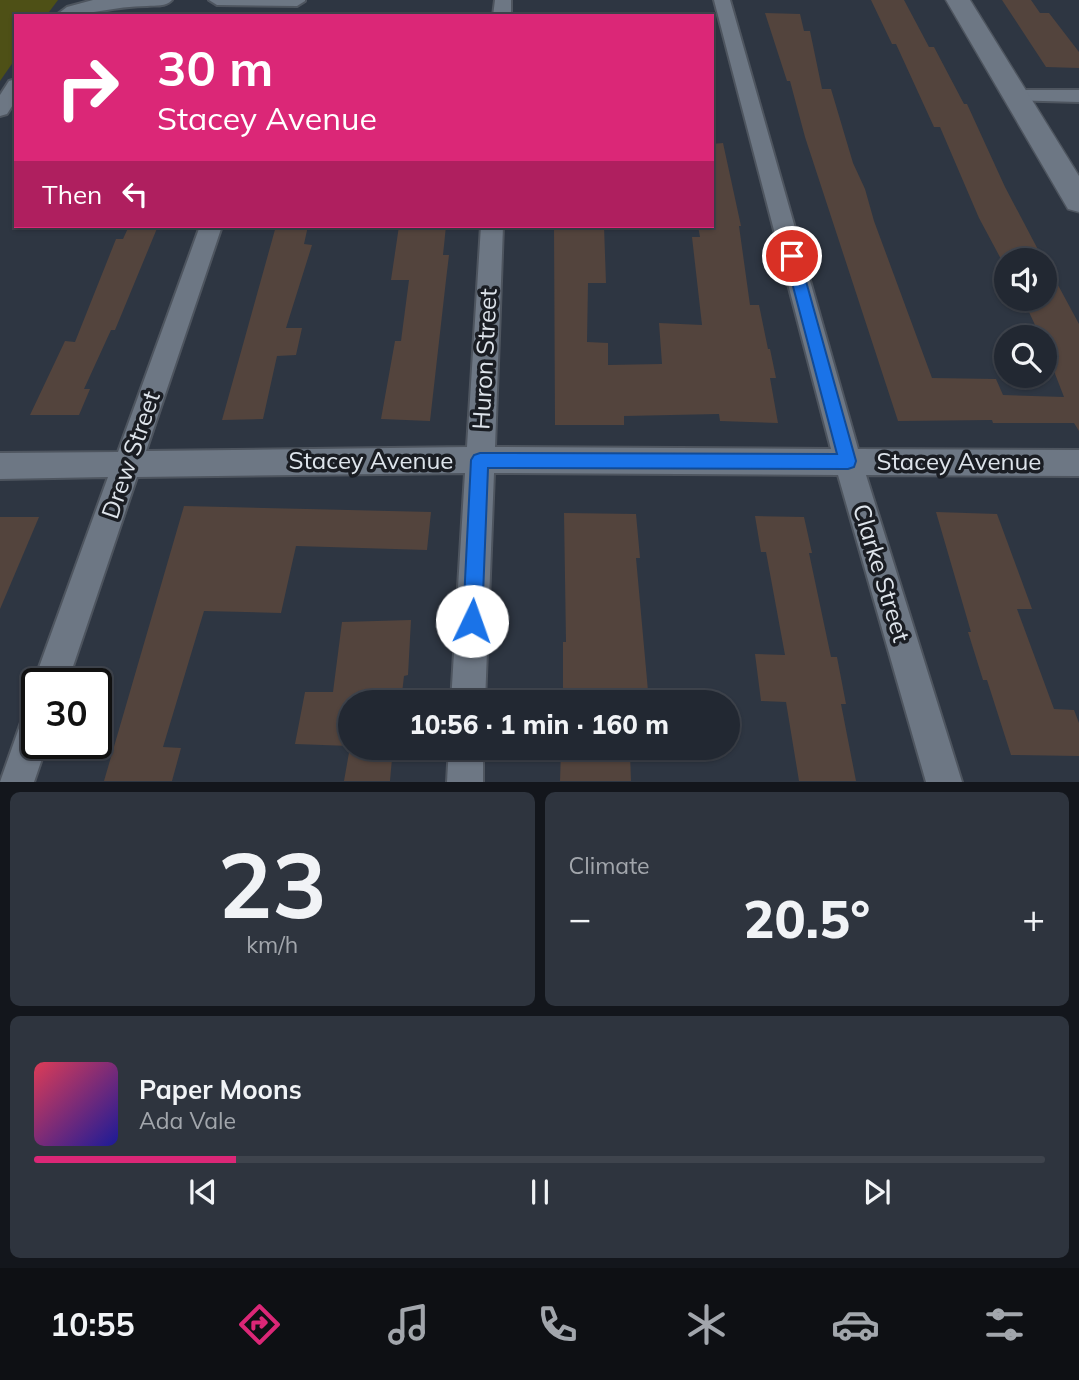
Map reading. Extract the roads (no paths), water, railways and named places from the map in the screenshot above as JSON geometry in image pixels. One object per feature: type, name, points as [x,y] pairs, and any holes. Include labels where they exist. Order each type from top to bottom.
[{"type":"main road","points":[[958,0],[1079,201]]},
{"type":"street","points":[[68,14],[84,7],[109,2],[164,0]]},
{"type":"street","points":[[217,0],[297,1]]},
{"type":"street","name":"Clarke Street","points":[[722,0],[848,461],[944,782]]},
{"type":"street","points":[[0,110],[14,88]]},
{"type":"street","points":[[1016,96],[1079,96]]},
{"type":"street","name":"Drew Street","points":[[56,668],[210,228]]},
{"type":"street","name":"Huron Street","points":[[469,690],[492,228]]},
{"type":"street","name":"Stacey Avenue","points":[[0,466],[480,460],[1079,463]]},
{"type":"street","points":[[16,782],[24,759]]},
{"type":"street","points":[[465,782],[466,760]]}]
